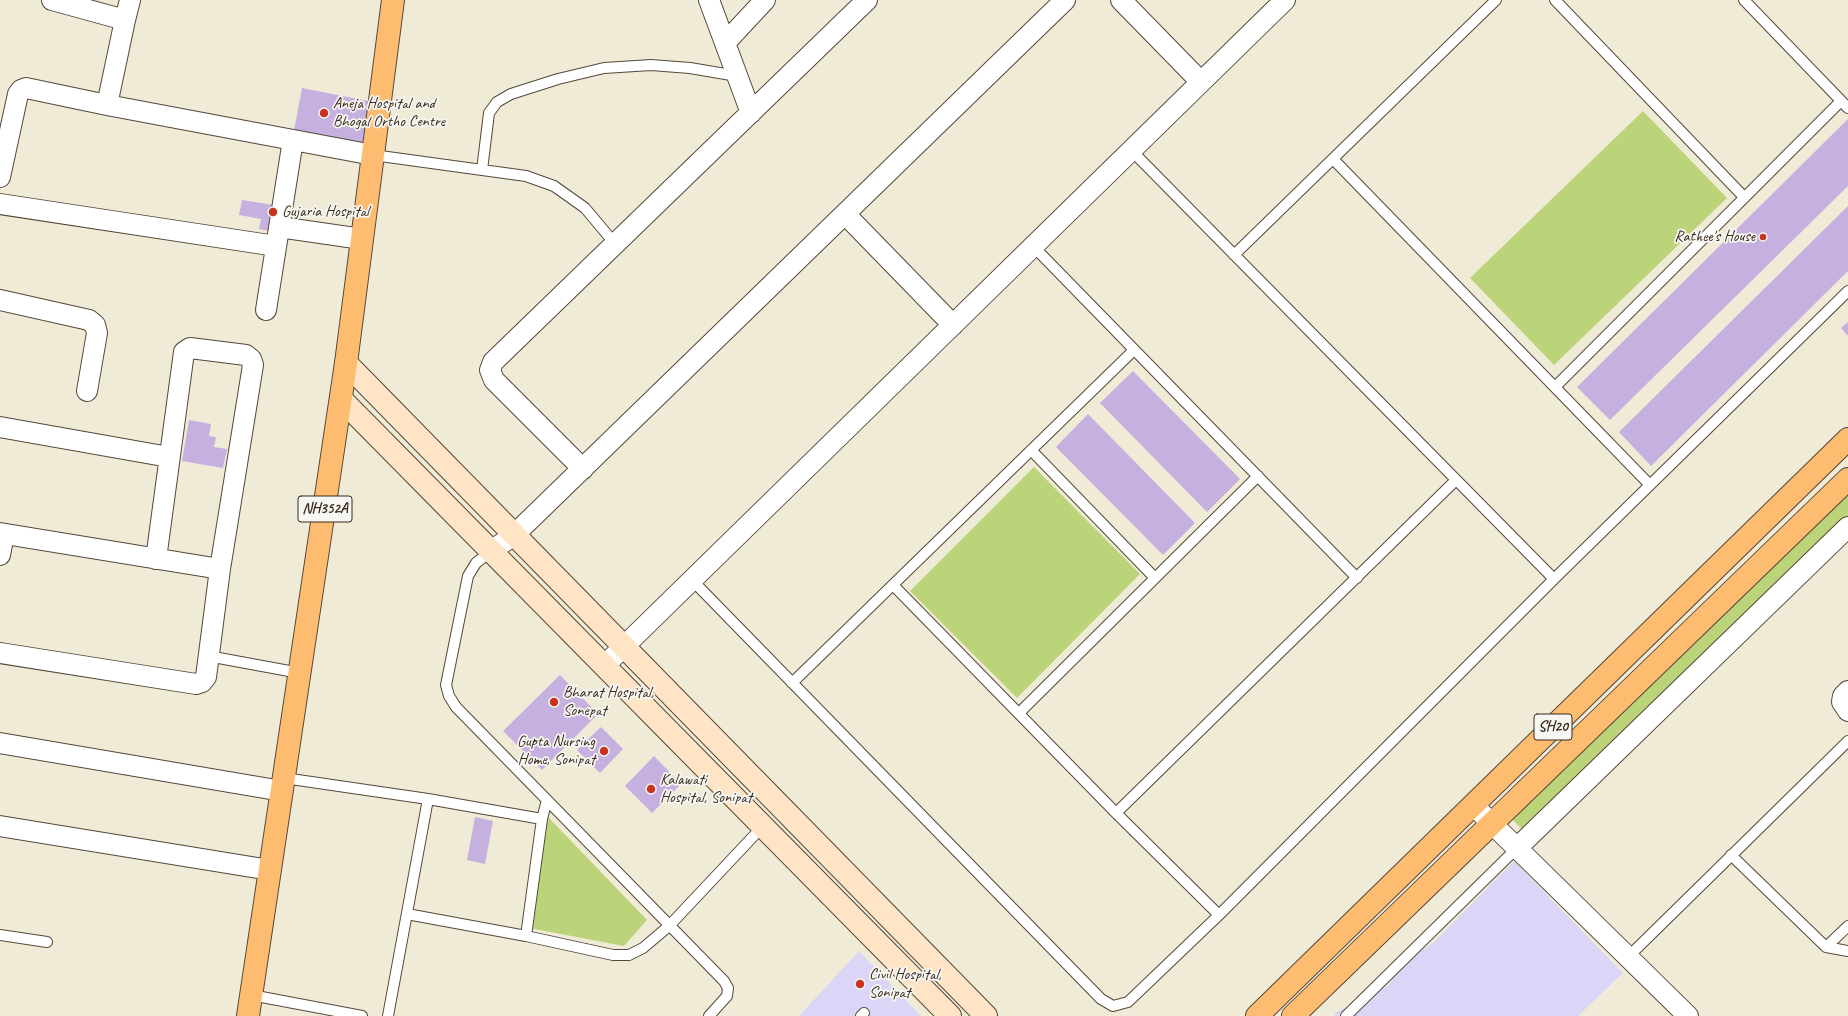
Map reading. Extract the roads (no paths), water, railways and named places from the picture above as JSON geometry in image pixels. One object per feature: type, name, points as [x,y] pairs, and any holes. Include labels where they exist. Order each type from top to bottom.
[{"type":"main road","name":"NH352A","points":[[250,1006],[346,363],[393,0]]},
{"type":"main road","name":"SH20","points":[[1257,1016],[1848,438]]},
{"type":"main road","name":"SH20","points":[[1293,1016],[1848,479]]},
{"type":"street","points":[[107,105],[130,0]]},
{"type":"street","points":[[709,0],[751,113]]},
{"type":"street","points":[[725,43],[765,0]]},
{"type":"street","points":[[583,469],[494,380],[490,370],[493,362],[616,245],[867,0]]},
{"type":"street","points":[[491,551],[514,535],[583,469],[1065,0]]},
{"type":"street","points":[[1121,0],[1201,82]]},
{"type":"street","points":[[604,666],[1285,0]]},
{"type":"street","points":[[58,1],[125,20]]},
{"type":"street","points":[[0,176],[6,120],[18,94],[21,90],[26,88],[107,105],[373,155]]},
{"type":"street","points":[[266,310],[293,140]]},
{"type":"street","points":[[0,204],[276,246]]},
{"type":"street","points":[[845,214],[953,325]]},
{"type":"street","points":[[279,226],[362,239]]},
{"type":"street","points":[[0,300],[89,320],[95,325],[97,333],[86,391]]},
{"type":"street","points":[[0,653],[196,684],[202,682],[206,677],[220,569],[253,365],[251,359],[246,355],[190,348],[186,349],[184,352],[156,558]]},
{"type":"street","points":[[346,363],[986,1016]]},
{"type":"street","points":[[341,398],[950,1016]]},
{"type":"street","points":[[0,427],[169,457]]},
{"type":"street","points":[[1517,848],[1848,527]]},
{"type":"street","points":[[0,555],[2,533],[220,569]]},
{"type":"street","points":[[1848,691],[1843,696],[1842,702],[1848,711]]},
{"type":"street","points":[[0,743],[283,785]]},
{"type":"street","points":[[1473,805],[1688,1016]]},
{"type":"street","points":[[0,826],[270,870]]},
{"type":"lane","points":[[1234,255],[1496,0]]},
{"type":"lane","points":[[1555,0],[1744,197]]},
{"type":"lane","points":[[1555,387],[1744,197],[1845,104],[1744,0]]},
{"type":"lane","points":[[482,170],[489,113],[497,102],[510,94],[558,79],[604,68],[651,65],[690,68],[737,76]]},
{"type":"lane","points":[[1131,150],[1554,579]]},
{"type":"lane","points":[[373,155],[526,176],[554,186],[584,208],[616,245]]},
{"type":"lane","points":[[1333,159],[1650,485]]},
{"type":"lane","points":[[1033,246],[1357,578]]},
{"type":"lane","points":[[692,580],[1100,999],[1113,1006],[1128,1002],[1219,915],[1554,579],[1848,291]]},
{"type":"lane","points":[[792,683],[1134,350]]},
{"type":"lane","points":[[1031,450],[1155,578]]},
{"type":"lane","points":[[1019,714],[1258,476]]},
{"type":"lane","points":[[1116,813],[1456,480]]},
{"type":"lane","points":[[491,551],[476,563],[468,576],[446,685],[449,696],[456,707],[724,981],[728,988],[727,996],[709,1016]]},
{"type":"lane","points":[[893,585],[1116,813],[1219,915]]},
{"type":"lane","points":[[208,656],[300,672]]},
{"type":"lane","points":[[1628,957],[1848,741]]},
{"type":"lane","points":[[283,785],[428,799],[542,819]]},
{"type":"lane","points":[[388,1016],[428,799]]},
{"type":"lane","points":[[526,936],[542,819],[548,800]]},
{"type":"lane","points":[[407,914],[526,936],[613,955],[629,955],[643,948],[669,926],[762,826]]},
{"type":"lane","points":[[1346,1016],[1517,848]]},
{"type":"lane","points":[[1731,855],[1826,947],[1848,950]]},
{"type":"lane","points":[[1826,947],[1848,926]]},
{"type":"lane","points":[[0,935],[47,942]]},
{"type":"lane","points":[[250,1006],[362,1016]]},
{"type":"place","name":"Aneja Hospital and Bhogal Ortho Centre","points":[[324,113]]},
{"type":"place","name":"Gujaria Hospital","points":[[273,212]]},
{"type":"place","name":"Rathee's House","points":[[1763,237]]},
{"type":"place","name":"Bharat Hospital, Sonepat","points":[[554,702]]},
{"type":"place","name":"Gupta Nursing Home, Sonipat","points":[[604,751]]},
{"type":"place","name":"Kalawati Hospital, Sonipat","points":[[651,789]]},
{"type":"place","name":"Civil Hospital, Sonipat","points":[[860,984]]}]
